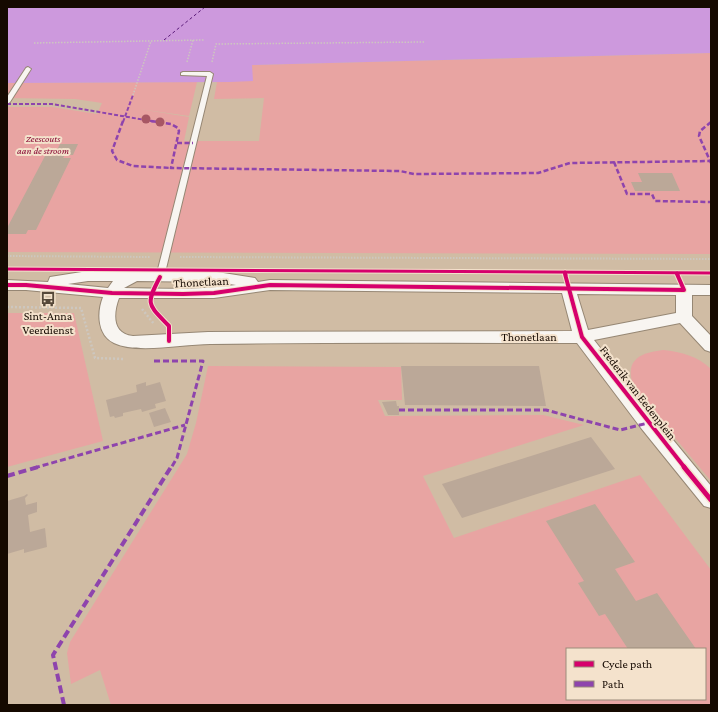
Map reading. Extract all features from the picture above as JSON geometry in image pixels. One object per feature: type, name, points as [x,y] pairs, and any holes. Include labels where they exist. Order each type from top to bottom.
[{"type":"street","name":"Thonetlaan","points":[[26,285],[88,276],[217,277],[270,286]]},
{"type":"street","name":"Thonetlaan","points":[[135,277],[127,278],[118,283],[112,293],[106,310],[107,326],[114,335],[127,341],[169,341],[208,338],[582,337],[684,317]]},
{"type":"street","name":"Thonetlaan","points":[[7,285],[26,285],[112,293],[183,294],[214,293],[270,286],[711,290]]},
{"type":"street","name":"Frederik van Eedenplein","points":[[568,288],[582,337],[648,423],[711,500]]},
{"type":"street","points":[[684,290],[684,317],[711,346]]},
{"type":"lane","points":[[7,102],[28,69]]},
{"type":"lane","points":[[160,277],[210,74],[183,74]]},
{"type":"path","points":[[183,74],[193,40]]},
{"type":"path","points":[[34,43],[204,40]]},
{"type":"path","points":[[133,95],[151,41]]},
{"type":"path","points":[[210,74],[216,44],[424,42]]},
{"type":"path","points":[[7,256],[711,259]]},
{"type":"green space","name":"Zeescouts aan de stroom","points":[[711,53],[711,254],[7,252],[7,107],[52,107],[97,114],[102,103],[75,99],[7,98],[7,83],[197,82],[189,116],[139,109],[189,117],[184,141],[259,141],[264,98],[214,99],[217,82],[230,82],[252,65]]},
{"type":"green space","points":[[7,313],[74,313],[103,441],[7,467]]},
{"type":"green space","points":[[663,350],[689,355],[711,369],[711,481],[635,390],[631,372],[635,361],[646,354]]},
{"type":"green space","points":[[208,366],[401,367],[402,400],[378,400],[385,416],[543,415],[584,425],[423,476],[454,538],[640,475],[711,570],[711,705],[111,705],[100,670],[71,684],[67,653],[70,642],[187,454],[196,423]]},
{"type":"shaded area","points":[[7,7],[711,7],[711,53],[252,65],[253,81],[230,82],[7,83]]},
{"type":"building","points":[[60,144],[78,144],[73,155],[65,155],[63,158],[71,158],[36,230],[28,230],[26,234],[7,234],[7,228],[45,156],[54,156]]},
{"type":"building","points":[[638,173],[672,173],[680,191],[635,191],[631,182],[642,182]]},
{"type":"building","points":[[401,366],[539,366],[546,406],[405,405]]},
{"type":"building","points":[[146,382],[146,386],[160,382],[166,401],[155,404],[156,408],[142,412],[141,409],[123,413],[123,416],[115,418],[114,416],[110,417],[106,400],[137,392],[136,385]]},
{"type":"building","points":[[396,401],[397,406],[399,406],[399,415],[388,415],[382,402]]},
{"type":"building","points":[[165,408],[171,422],[154,427],[149,413]]},
{"type":"building","points":[[591,437],[615,469],[462,518],[442,484]]},
{"type":"building","points":[[27,494],[28,495],[25,498],[26,505],[37,502],[37,512],[28,515],[30,532],[45,528],[47,547],[24,553],[24,549],[7,554],[7,501]]},
{"type":"building","points":[[595,504],[635,562],[615,569],[636,601],[657,593],[695,648],[627,648],[605,614],[599,616],[578,583],[584,581],[546,521]]},
{"type":"ferry route","points":[[164,40],[205,7]]},
{"type":"marked path","points":[[133,95],[112,151],[117,160],[133,166],[171,168]]},
{"type":"marked path","points":[[7,104],[52,104],[171,124],[178,128],[179,131],[171,168],[400,171],[414,174],[538,173],[570,163],[710,161]]},
{"type":"marked path","points":[[711,122],[700,131],[699,136],[711,163]]},
{"type":"marked path","points":[[177,143],[193,143]]},
{"type":"marked path","points":[[614,162],[627,194],[652,194],[655,201],[711,202]]},
{"type":"marked path","points":[[64,705],[53,655],[177,458],[203,361],[154,361]]},
{"type":"marked path","points":[[399,410],[546,410],[620,430],[648,423]]},
{"type":"marked path","points":[[7,476],[185,425]]},
{"type":"cycle path","points":[[7,269],[711,273]]},
{"type":"cycle path","points":[[565,272],[582,337],[648,423],[711,500]]},
{"type":"cycle path","points":[[7,285],[26,285],[112,293],[183,294],[214,293],[270,285],[684,290],[677,273]]},
{"type":"cycle path","points":[[160,277],[151,294],[150,302],[156,312],[169,326],[169,341]]},
{"type":"place","name":"Sint-Anna Veerdienst","points":[[48,299]]}]
